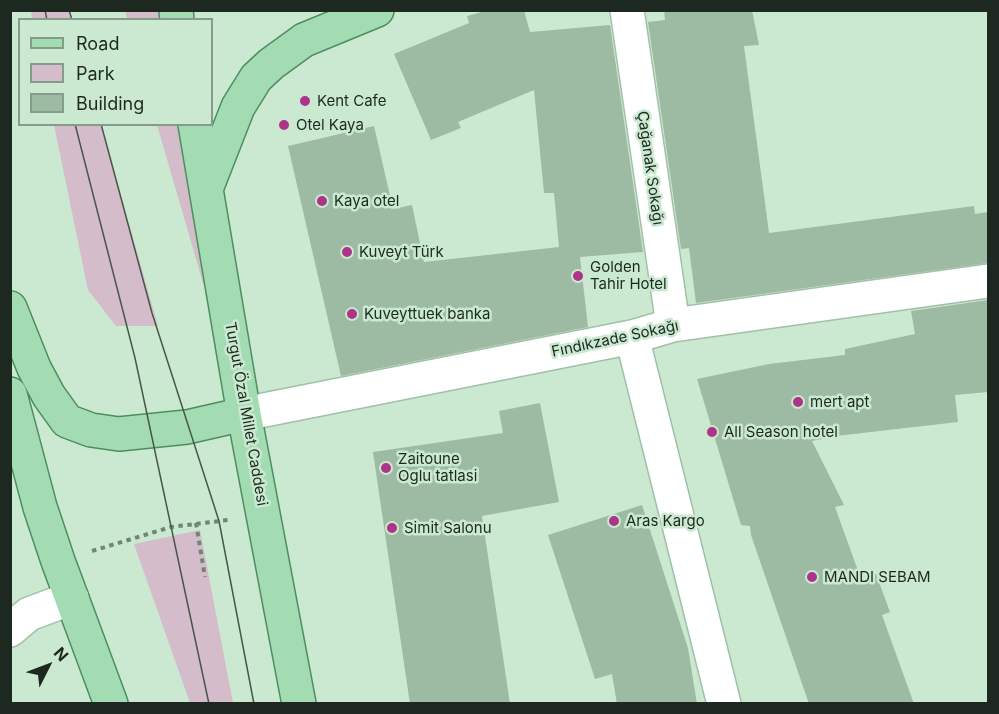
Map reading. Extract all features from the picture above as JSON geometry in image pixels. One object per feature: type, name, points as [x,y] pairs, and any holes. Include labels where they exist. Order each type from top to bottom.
[{"type":"main road","points":[[206,189],[238,107],[255,78],[304,40],[377,10]]},
{"type":"main road","name":"Turgut Özal Millet Caddesi","points":[[195,126],[244,414],[299,704]]},
{"type":"main road","points":[[10,308],[34,368],[49,396],[68,420],[91,430],[119,434],[187,427],[244,414]]},
{"type":"main road","points":[[10,394],[40,507],[111,704]]},
{"type":"street","name":"Çağanak Sokağı","points":[[627,10],[673,326]]},
{"type":"street","name":"Fındıkzade Sokağı","points":[[244,414],[632,337],[673,326],[988,281]]},
{"type":"street","points":[[632,337],[724,704]]},
{"type":"street","points":[[10,630],[29,614],[72,598]]},
{"type":"path","points":[[58,561],[171,527],[196,522],[265,517]]},
{"type":"path","points":[[196,522],[205,577]]},
{"type":"green space","points":[[31,11],[69,11],[72,18],[32,18]]},
{"type":"green space","points":[[125,11],[176,11],[178,18],[127,18]]},
{"type":"green space","points":[[54,126],[101,126],[158,326],[116,326],[88,290]]},
{"type":"green space","points":[[157,126],[197,126],[224,276],[208,300]]},
{"type":"green space","points":[[200,530],[233,703],[190,703],[134,544]]},
{"type":"building","points":[[489,10],[524,10],[530,32],[610,25],[643,252],[580,257],[588,327],[341,376],[288,146],[374,126],[393,209],[412,205],[424,262],[559,247],[554,193],[544,193],[534,90],[458,122],[461,128],[431,140],[394,54],[469,23],[467,16]]},
{"type":"building","points":[[664,10],[752,10],[759,45],[744,46],[769,233],[974,206],[975,214],[988,212],[988,263],[696,303],[689,248],[681,249],[648,22],[665,20]]},
{"type":"building","points":[[988,300],[988,392],[955,395],[958,422],[836,436],[812,441],[844,505],[835,507],[861,579],[876,574],[890,612],[882,615],[914,704],[809,704],[751,535],[750,526],[741,525],[697,379],[769,364],[845,355],[845,349],[915,334],[911,311]]},
{"type":"building","points":[[540,403],[559,502],[482,516],[510,704],[410,704],[373,452],[503,433],[499,411]]},
{"type":"building","points":[[642,505],[688,648],[697,704],[617,704],[612,674],[595,679],[548,535]]},
{"type":"tram line","points":[[45,10],[47,18]]},
{"type":"tram line","points":[[69,10],[71,18]]},
{"type":"tram line","points":[[76,126],[135,358],[209,704]]},
{"type":"tram line","points":[[102,126],[152,313],[219,521],[254,704]]},
{"type":"place","name":"Kent Cafe","points":[[305,101]]},
{"type":"place","name":"Otel Kaya","points":[[284,125]]},
{"type":"place","name":"Kaya otel","points":[[322,201]]},
{"type":"place","name":"Kuveyt Türk","points":[[347,252]]},
{"type":"place","name":"Golden Tahir Hotel","points":[[578,276]]},
{"type":"place","name":"Kuveyttuek banka","points":[[352,314]]},
{"type":"place","name":"mert apt","points":[[798,402]]},
{"type":"place","name":"All Season hotel","points":[[712,432]]},
{"type":"place","name":"Zaitoune Oglu tatlasi","points":[[386,468]]},
{"type":"place","name":"Aras Kargo","points":[[614,521]]},
{"type":"place","name":"Simit Salonu","points":[[392,528]]},
{"type":"place","name":"MANDI SEBAM","points":[[812,577]]}]
